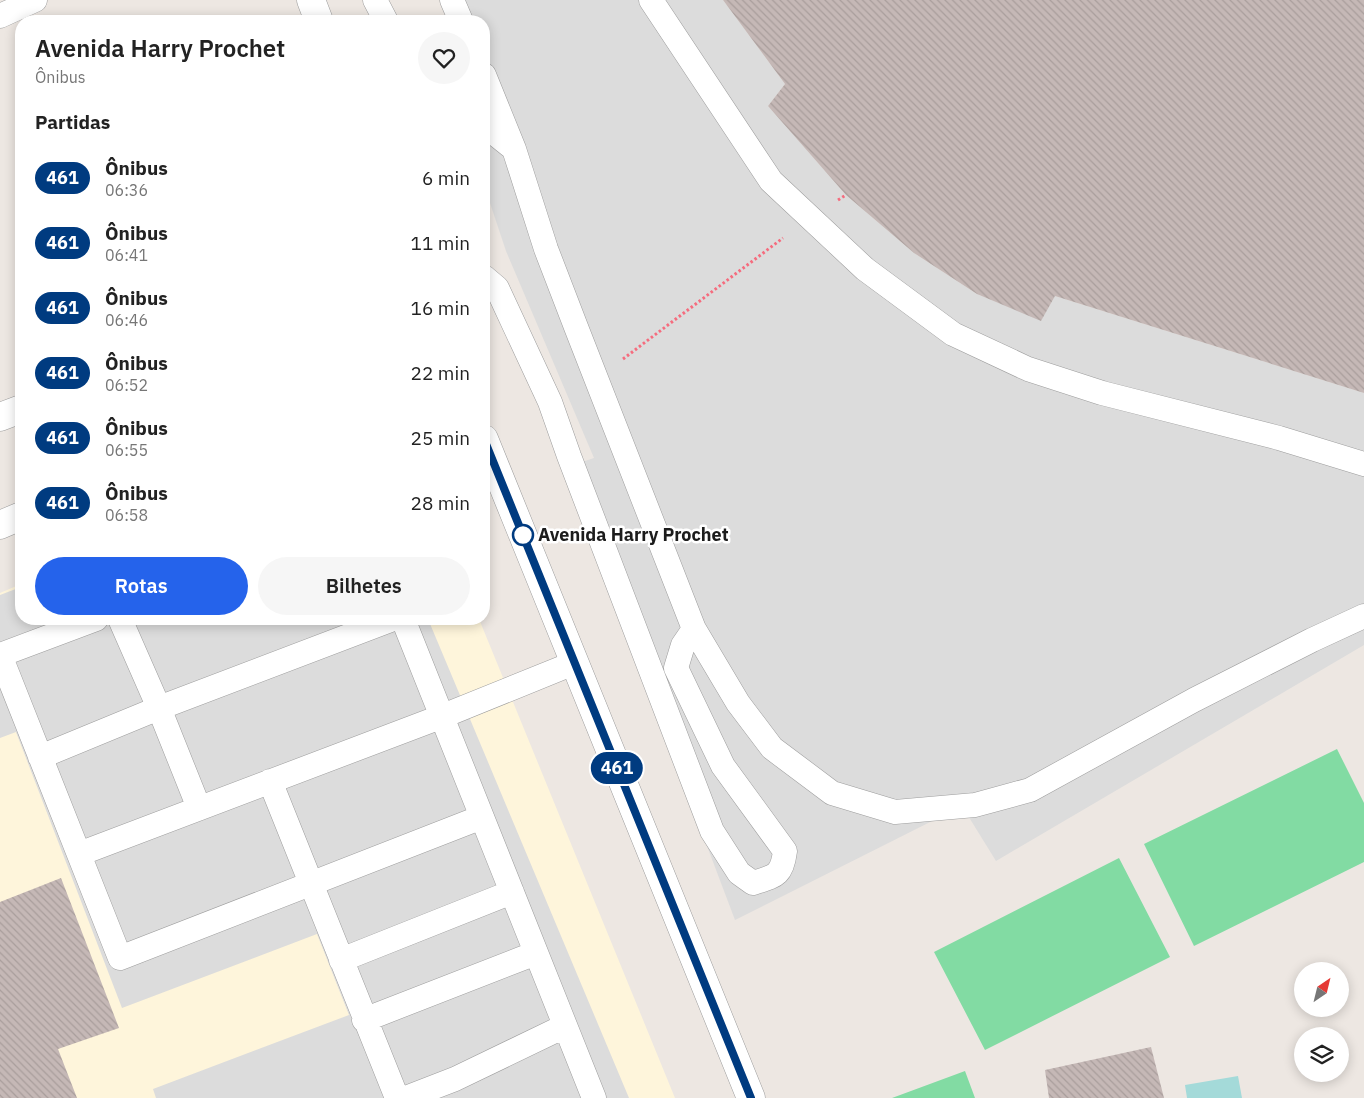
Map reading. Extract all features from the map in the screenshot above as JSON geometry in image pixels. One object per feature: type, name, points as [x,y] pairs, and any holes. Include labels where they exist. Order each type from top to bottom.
[{"type":"street","points":[[311,0],[317,15]]},
{"type":"street","points":[[0,417],[15,411]]},
{"type":"street","points":[[490,454],[751,1098]]},
{"type":"street","points":[[0,524],[15,518]]},
{"type":"lane","points":[[0,16],[35,0]]},
{"type":"lane","points":[[375,0],[383,15]]},
{"type":"lane","points":[[452,0],[458,15]]},
{"type":"lane","points":[[651,0],[771,181],[865,269],[953,334],[1028,369],[1102,394],[1279,438],[1364,464]]},
{"type":"lane","points":[[490,90],[514,149],[546,248],[626,459],[694,629],[738,704],[772,748],[832,793],[895,812],[976,805],[1030,790],[1194,700],[1312,640],[1364,616]]},
{"type":"lane","points":[[490,130],[514,149]]},
{"type":"lane","points":[[490,282],[498,288],[550,402],[712,832],[739,873],[753,882],[776,876],[784,865],[785,851],[723,766],[676,668],[682,645],[694,629]]},
{"type":"lane","points":[[80,625],[0,655],[120,958],[482,817]]},
{"type":"lane","points":[[123,625],[159,708],[199,808]]},
{"type":"lane","points":[[40,757],[159,708],[376,625]]},
{"type":"lane","points":[[405,625],[594,1098]]},
{"type":"lane","points":[[79,854],[442,716],[574,663]]},
{"type":"lane","points":[[270,781],[364,1020],[397,1098]]},
{"type":"lane","points":[[341,960],[512,892]]},
{"type":"lane","points":[[364,1020],[536,954]]},
{"type":"lane","points":[[406,1098],[456,1079],[565,1026]]},
{"type":"path","points":[[597,379],[810,218],[846,195]]},
{"type":"shaded area","points":[[447,0],[723,0],[785,84],[768,106],[846,195],[914,253],[977,294],[1041,320],[1055,296],[1364,393],[1364,645],[996,861],[962,806],[735,920],[564,468],[594,458],[506,251],[490,203],[490,15],[453,15]]},
{"type":"shaded area","points":[[15,587],[15,625],[481,625],[675,1098],[0,1098],[0,593]]},
{"type":"shaded area","points":[[15,589],[15,625],[431,625],[629,1098],[156,1098],[153,1089],[349,1015],[317,934],[122,1008],[16,732],[0,738],[0,595]]},
{"type":"green space","points":[[1337,749],[1364,803],[1364,862],[1194,946],[1144,844]]},
{"type":"green space","points":[[1119,858],[1170,957],[985,1050],[934,952]]},
{"type":"green space","points":[[965,1071],[975,1098],[892,1098]]},
{"type":"water","points":[[1238,1076],[1242,1098],[1187,1098],[1185,1085]]},
{"type":"building","points":[[723,0],[1364,0],[1364,393],[1055,296],[1041,321],[977,294],[914,253],[846,195],[768,106],[785,84]]},
{"type":"building","points":[[61,878],[119,1028],[58,1049],[77,1098],[0,1098],[0,902]]},
{"type":"building","points":[[1151,1047],[1164,1098],[1049,1098],[1045,1070]]},
{"type":"bus line","name":"461","points":[[490,454],[751,1098]]},
{"type":"place","name":"Avenida Harry Prochet","points":[[523,535]]}]
